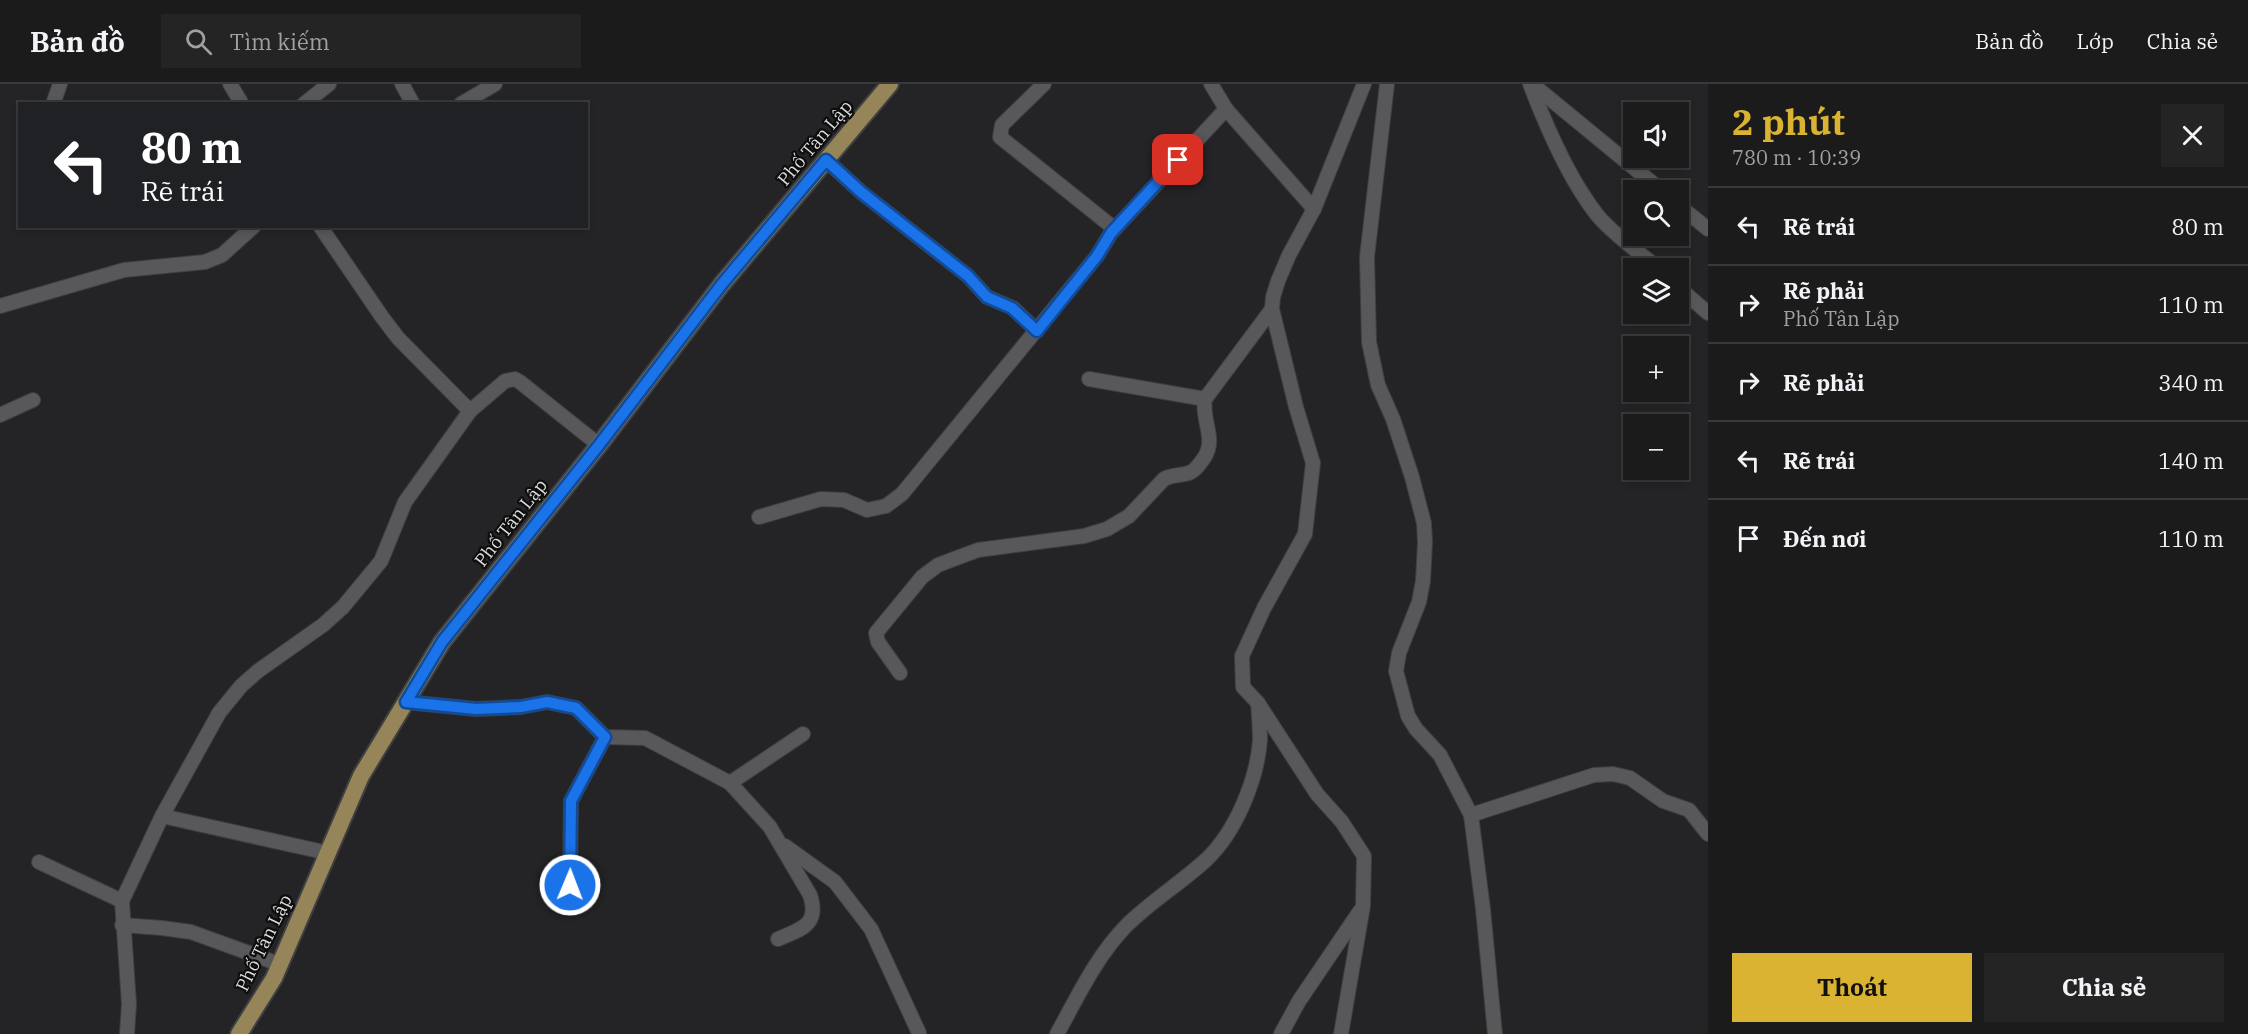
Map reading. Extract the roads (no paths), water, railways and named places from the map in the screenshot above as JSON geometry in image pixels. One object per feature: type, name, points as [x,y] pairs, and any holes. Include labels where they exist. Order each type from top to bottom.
[{"type":"main road","name":"Phố Tân Lập","points":[[238,1034],[274,978],[361,776],[442,642],[599,445],[722,284],[890,84]]},
{"type":"street","points":[[54,102],[60,84]]},
{"type":"street","points":[[230,84],[241,102]]},
{"type":"street","points":[[306,102],[329,84]]},
{"type":"street","points":[[402,84],[412,102]]},
{"type":"street","points":[[464,102],[495,84]]},
{"type":"street","points":[[1044,84],[1002,125],[1000,137],[1115,229]]},
{"type":"street","points":[[1211,84],[1226,109],[1314,209]]},
{"type":"street","points":[[1387,84],[1367,257],[1369,342],[1378,386],[1400,439],[1418,496],[1424,523],[1425,550],[1424,581],[1419,602],[1399,653],[1396,671],[1408,716],[1440,755],[1471,814],[1495,1034]]},
{"type":"street","points":[[1531,84],[1649,180]]},
{"type":"street","points":[[1531,84],[1545,122],[1578,186],[1599,217],[1646,258]]},
{"type":"street","points":[[1341,1034],[1363,906],[1364,856],[1342,822],[1317,794],[1258,703],[1244,687],[1242,656],[1264,608],[1305,534],[1313,463],[1296,407],[1272,309],[1273,297],[1289,255],[1314,209],[1358,87]]},
{"type":"street","points":[[759,517],[821,499],[844,500],[867,510],[886,506],[902,494],[1037,331],[1097,256],[1115,229],[1226,109]]},
{"type":"street","points":[[826,160],[861,192],[968,276],[987,297],[1012,308],[1037,331]]},
{"type":"street","points":[[1689,214],[1708,229]]},
{"type":"street","points":[[0,306],[124,270],[153,265],[205,262],[222,255],[252,228]]},
{"type":"street","points":[[321,228],[381,317],[398,338],[470,411]]},
{"type":"street","points":[[1689,297],[1708,313]]},
{"type":"street","points":[[900,673],[878,642],[876,633],[930,570],[964,554],[1084,536],[1118,524],[1139,507],[1164,479],[1193,471],[1207,453],[1210,441],[1204,414],[1205,399],[1272,309]]},
{"type":"street","points":[[127,1034],[129,1004],[122,900],[162,816],[219,713],[230,698],[258,671],[333,617],[373,572],[386,550],[405,502],[470,411],[505,381],[514,379],[520,382],[599,445]]},
{"type":"street","points":[[1089,379],[1205,399]]},
{"type":"street","points":[[0,415],[33,400]]},
{"type":"street","points":[[406,702],[476,709],[521,707],[547,702],[576,708],[605,737],[645,738],[730,783],[770,827],[810,895],[813,906],[809,923],[803,929],[778,939]]},
{"type":"street","points":[[1057,1034],[1091,971],[1112,942],[1144,910],[1206,860],[1233,828],[1248,791],[1259,746],[1258,703]]},
{"type":"street","points":[[730,783],[803,734]]},
{"type":"street","points":[[570,885],[571,801],[605,737]]},
{"type":"street","points":[[1471,814],[1594,775],[1613,774],[1630,778],[1663,801],[1689,810],[1708,834]]},
{"type":"street","points":[[162,816],[328,853]]},
{"type":"street","points":[[781,843],[835,882],[871,929],[919,1033]]},
{"type":"street","points":[[39,862],[122,900]]},
{"type":"street","points":[[1281,1034],[1299,1000],[1363,906]]},
{"type":"street","points":[[122,926],[191,932],[279,964]]}]
